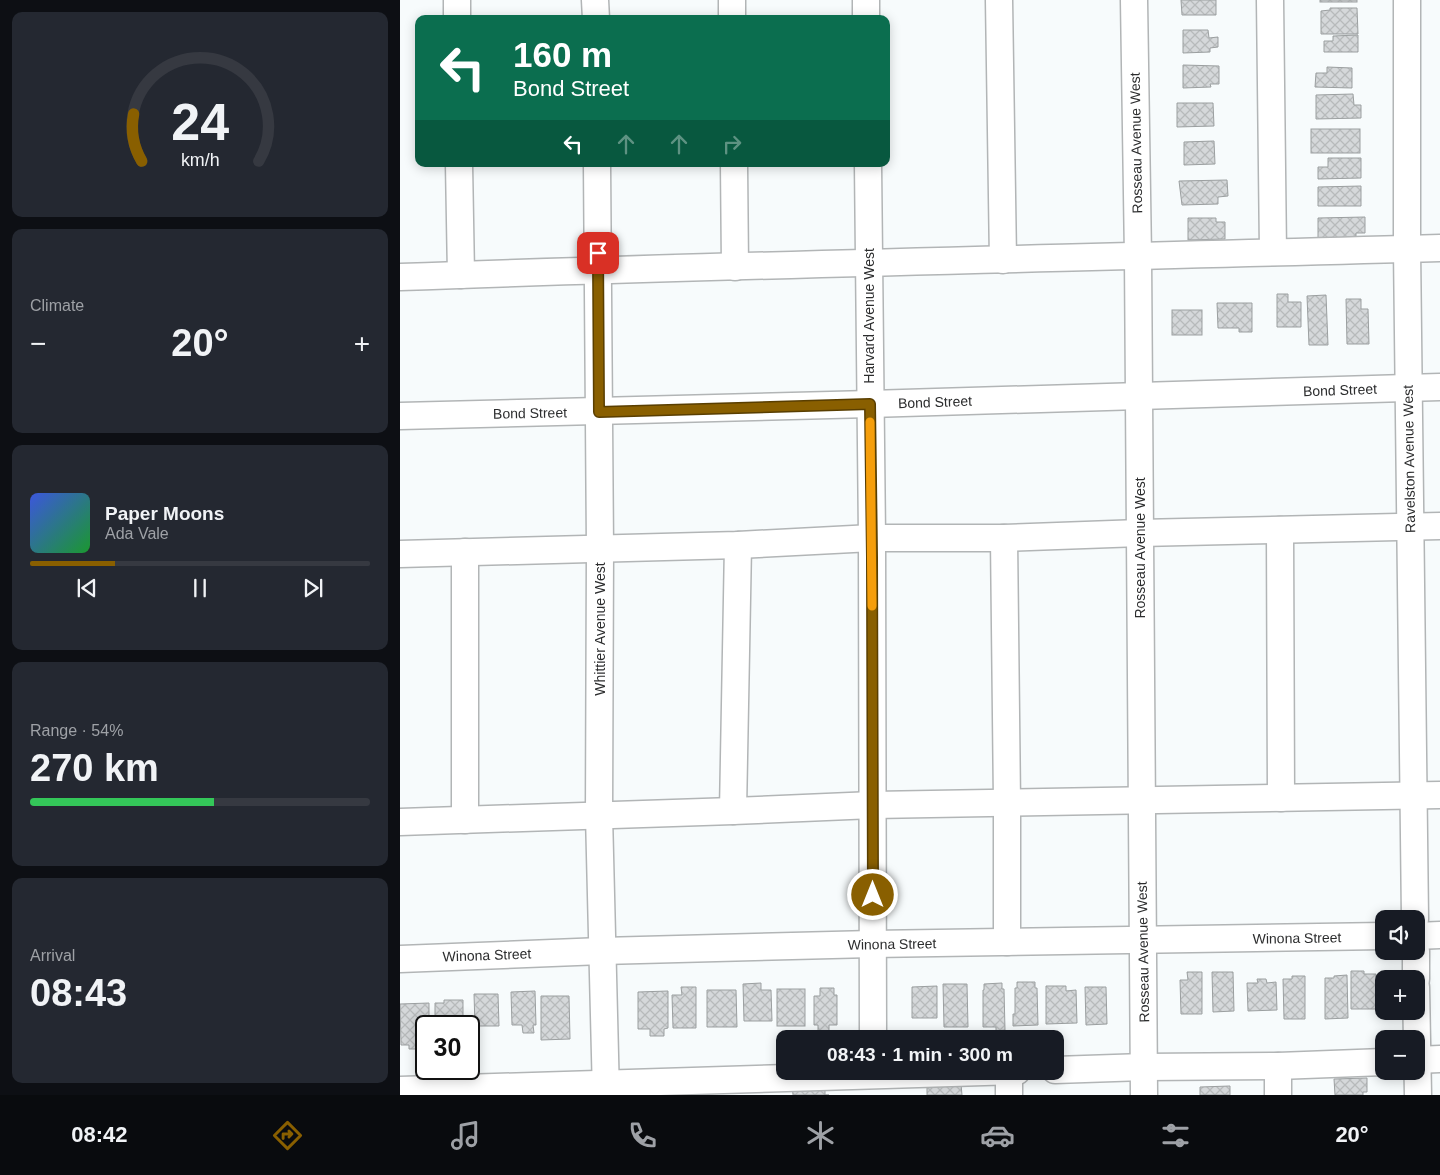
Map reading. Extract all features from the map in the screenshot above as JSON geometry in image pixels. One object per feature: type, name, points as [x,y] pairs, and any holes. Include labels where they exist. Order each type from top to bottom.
[{"type":"street","points":[[457,0],[458,15]]},
{"type":"street","points":[[596,0],[596,15]]},
{"type":"street","points":[[732,0],[732,15]]},
{"type":"street","points":[[866,0],[866,15]]},
{"type":"street","points":[[999,0],[1002,260]]},
{"type":"street","name":"Rosseau Avenue West","points":[[1134,0],[1138,257],[1144,1095]]},
{"type":"street","points":[[1270,0],[1273,252]]},
{"type":"street","name":"Ravelston Avenue West","points":[[1407,0],[1408,388],[1415,910]]},
{"type":"street","points":[[459,167],[461,274]]},
{"type":"street","name":"Whittier Avenue West","points":[[597,167],[600,549],[599,815],[606,1089]]},
{"type":"street","points":[[734,167],[735,267]]},
{"type":"street","name":"Harvard Avenue West","points":[[868,167],[872,538],[873,1030]]},
{"type":"street","points":[[400,277],[869,262],[1138,257],[1440,248]]},
{"type":"street","name":"Bond Street","points":[[400,416],[599,412],[1440,387]]},
{"type":"street","points":[[400,554],[738,545],[872,538],[1004,538],[1440,526]]},
{"type":"street","points":[[1280,530],[1281,798]]},
{"type":"street","points":[[1004,538],[1007,803],[1006,942]]},
{"type":"street","points":[[733,811],[738,545]]},
{"type":"street","points":[[464,552],[465,820]]},
{"type":"street","points":[[400,822],[873,805],[1440,795]]},
{"type":"street","points":[[1425,936],[1440,935]]},
{"type":"street","name":"Winona Street","points":[[400,959],[602,951],[872,944],[1375,936]]},
{"type":"street","points":[[1064,1070],[1375,1062]]},
{"type":"street","points":[[1278,1066],[1278,1095]]},
{"type":"street","points":[[400,1090],[472,1091],[743,1087],[874,1080]]},
{"type":"street","points":[[1009,1080],[1009,1095]]},
{"type":"street","points":[[1418,1095],[1421,1080]]},
{"type":"building","points":[[1181,0],[1216,0],[1216,15],[1182,15]]},
{"type":"building","points":[[1320,0],[1357,0],[1357,2],[1320,2]]},
{"type":"building","points":[[1330,8],[1357,8],[1358,34],[1321,34],[1321,11],[1330,10]]},
{"type":"building","points":[[1183,30],[1208,30],[1209,38],[1218,37],[1218,47],[1210,48],[1210,52],[1183,53]]},
{"type":"building","points":[[1358,35],[1358,52],[1324,52],[1324,41],[1333,41],[1333,36]]},
{"type":"building","points":[[1183,65],[1219,66],[1219,84],[1210,84],[1211,87],[1183,88]]},
{"type":"building","points":[[1327,67],[1352,68],[1352,88],[1315,87],[1316,73],[1327,73]]},
{"type":"building","points":[[1353,94],[1354,105],[1361,105],[1361,118],[1316,119],[1316,95]]},
{"type":"building","points":[[1177,103],[1213,103],[1214,126],[1177,127]]},
{"type":"building","points":[[1311,129],[1360,129],[1360,153],[1311,153]]},
{"type":"building","points":[[1214,141],[1215,164],[1184,165],[1184,142]]},
{"type":"building","points":[[1328,158],[1361,158],[1361,178],[1318,179],[1318,167],[1328,167]]},
{"type":"building","points":[[1227,180],[1228,196],[1218,197],[1218,204],[1182,205],[1179,181]]},
{"type":"building","points":[[1361,186],[1361,206],[1318,206],[1318,187]]},
{"type":"building","points":[[1365,217],[1365,233],[1356,233],[1356,240],[1318,241],[1318,218]]},
{"type":"building","points":[[1188,218],[1216,218],[1216,222],[1225,222],[1225,239],[1188,240]]},
{"type":"building","points":[[1277,294],[1288,294],[1288,302],[1301,302],[1301,327],[1277,327]]},
{"type":"building","points":[[1326,295],[1328,345],[1309,345],[1307,296]]},
{"type":"building","points":[[1346,299],[1361,299],[1361,309],[1368,309],[1369,344],[1347,344]]},
{"type":"building","points":[[1217,303],[1252,303],[1252,332],[1239,332],[1239,328],[1218,328]]},
{"type":"building","points":[[1172,310],[1202,310],[1202,335],[1172,335]]},
{"type":"building","points":[[1351,971],[1364,971],[1364,974],[1375,974],[1375,1009],[1351,1009]]},
{"type":"building","points":[[1187,972],[1202,972],[1202,1014],[1181,1014],[1180,980],[1188,980]]},
{"type":"building","points":[[1212,972],[1233,972],[1234,1011],[1213,1012]]},
{"type":"building","points":[[1347,975],[1348,1018],[1325,1019],[1325,978]]},
{"type":"building","points":[[1292,976],[1305,976],[1305,1019],[1284,1019],[1283,979],[1292,979]]},
{"type":"building","points":[[1257,979],[1266,979],[1267,983],[1276,982],[1277,1010],[1248,1011],[1247,983],[1258,983]]},
{"type":"building","points":[[1017,982],[1035,982],[1035,988],[1037,988],[1038,1025],[1013,1026]]},
{"type":"building","points":[[761,983],[761,990],[771,990],[772,1021],[744,1021],[743,984]]},
{"type":"building","points":[[1002,983],[1002,989],[1004,989],[1005,1030],[996,1030],[996,1027],[983,1027],[984,984]]},
{"type":"building","points":[[943,984],[967,984],[968,1027],[944,1027]]},
{"type":"building","points":[[937,986],[937,1018],[912,1018],[912,987]]},
{"type":"building","points":[[1046,986],[1066,986],[1066,991],[1076,990],[1077,1023],[1046,1024]]},
{"type":"building","points":[[681,987],[696,987],[696,1028],[673,1028],[672,995],[682,995]]},
{"type":"building","points":[[1085,987],[1106,987],[1107,1024],[1086,1025]]},
{"type":"building","points":[[820,988],[834,988],[834,995],[837,995],[837,1025],[829,1025],[829,1030],[818,1030],[818,1025],[814,1025],[814,996],[820,996]]},
{"type":"building","points":[[777,989],[805,989],[805,1026],[777,1026]]},
{"type":"building","points":[[707,990],[736,990],[737,1027],[707,1027]]},
{"type":"building","points":[[535,991],[536,1025],[533,1025],[534,1033],[523,1033],[522,1025],[512,1025],[511,992]]},
{"type":"building","points":[[668,991],[668,1028],[664,1029],[664,1036],[650,1036],[650,1029],[638,1029],[638,992]]},
{"type":"building","points":[[474,994],[498,994],[499,1026],[480,1026],[480,1015],[475,1015]]},
{"type":"building","points":[[541,996],[569,996],[570,1039],[541,1040]]},
{"type":"building","points":[[444,1000],[463,1000],[463,1015],[435,1015],[435,1003],[444,1003]]},
{"type":"building","points":[[429,1003],[429,1015],[415,1015],[415,1049],[409,1049],[409,1045],[401,1045],[400,1004]]},
{"type":"building","points":[[1367,1078],[1367,1092],[1363,1092],[1363,1095],[1335,1095],[1334,1079]]},
{"type":"building","points":[[927,1083],[961,1084],[962,1095],[927,1095]]},
{"type":"building","points":[[825,1085],[825,1095],[793,1095],[792,1086]]},
{"type":"building","points":[[1230,1086],[1230,1095],[1200,1095],[1200,1087]]},
{"type":"slow traffic","points":[[870,422],[872,606]]},
{"type":"route","points":[[598,253],[599,412],[870,404],[873,895]]}]
